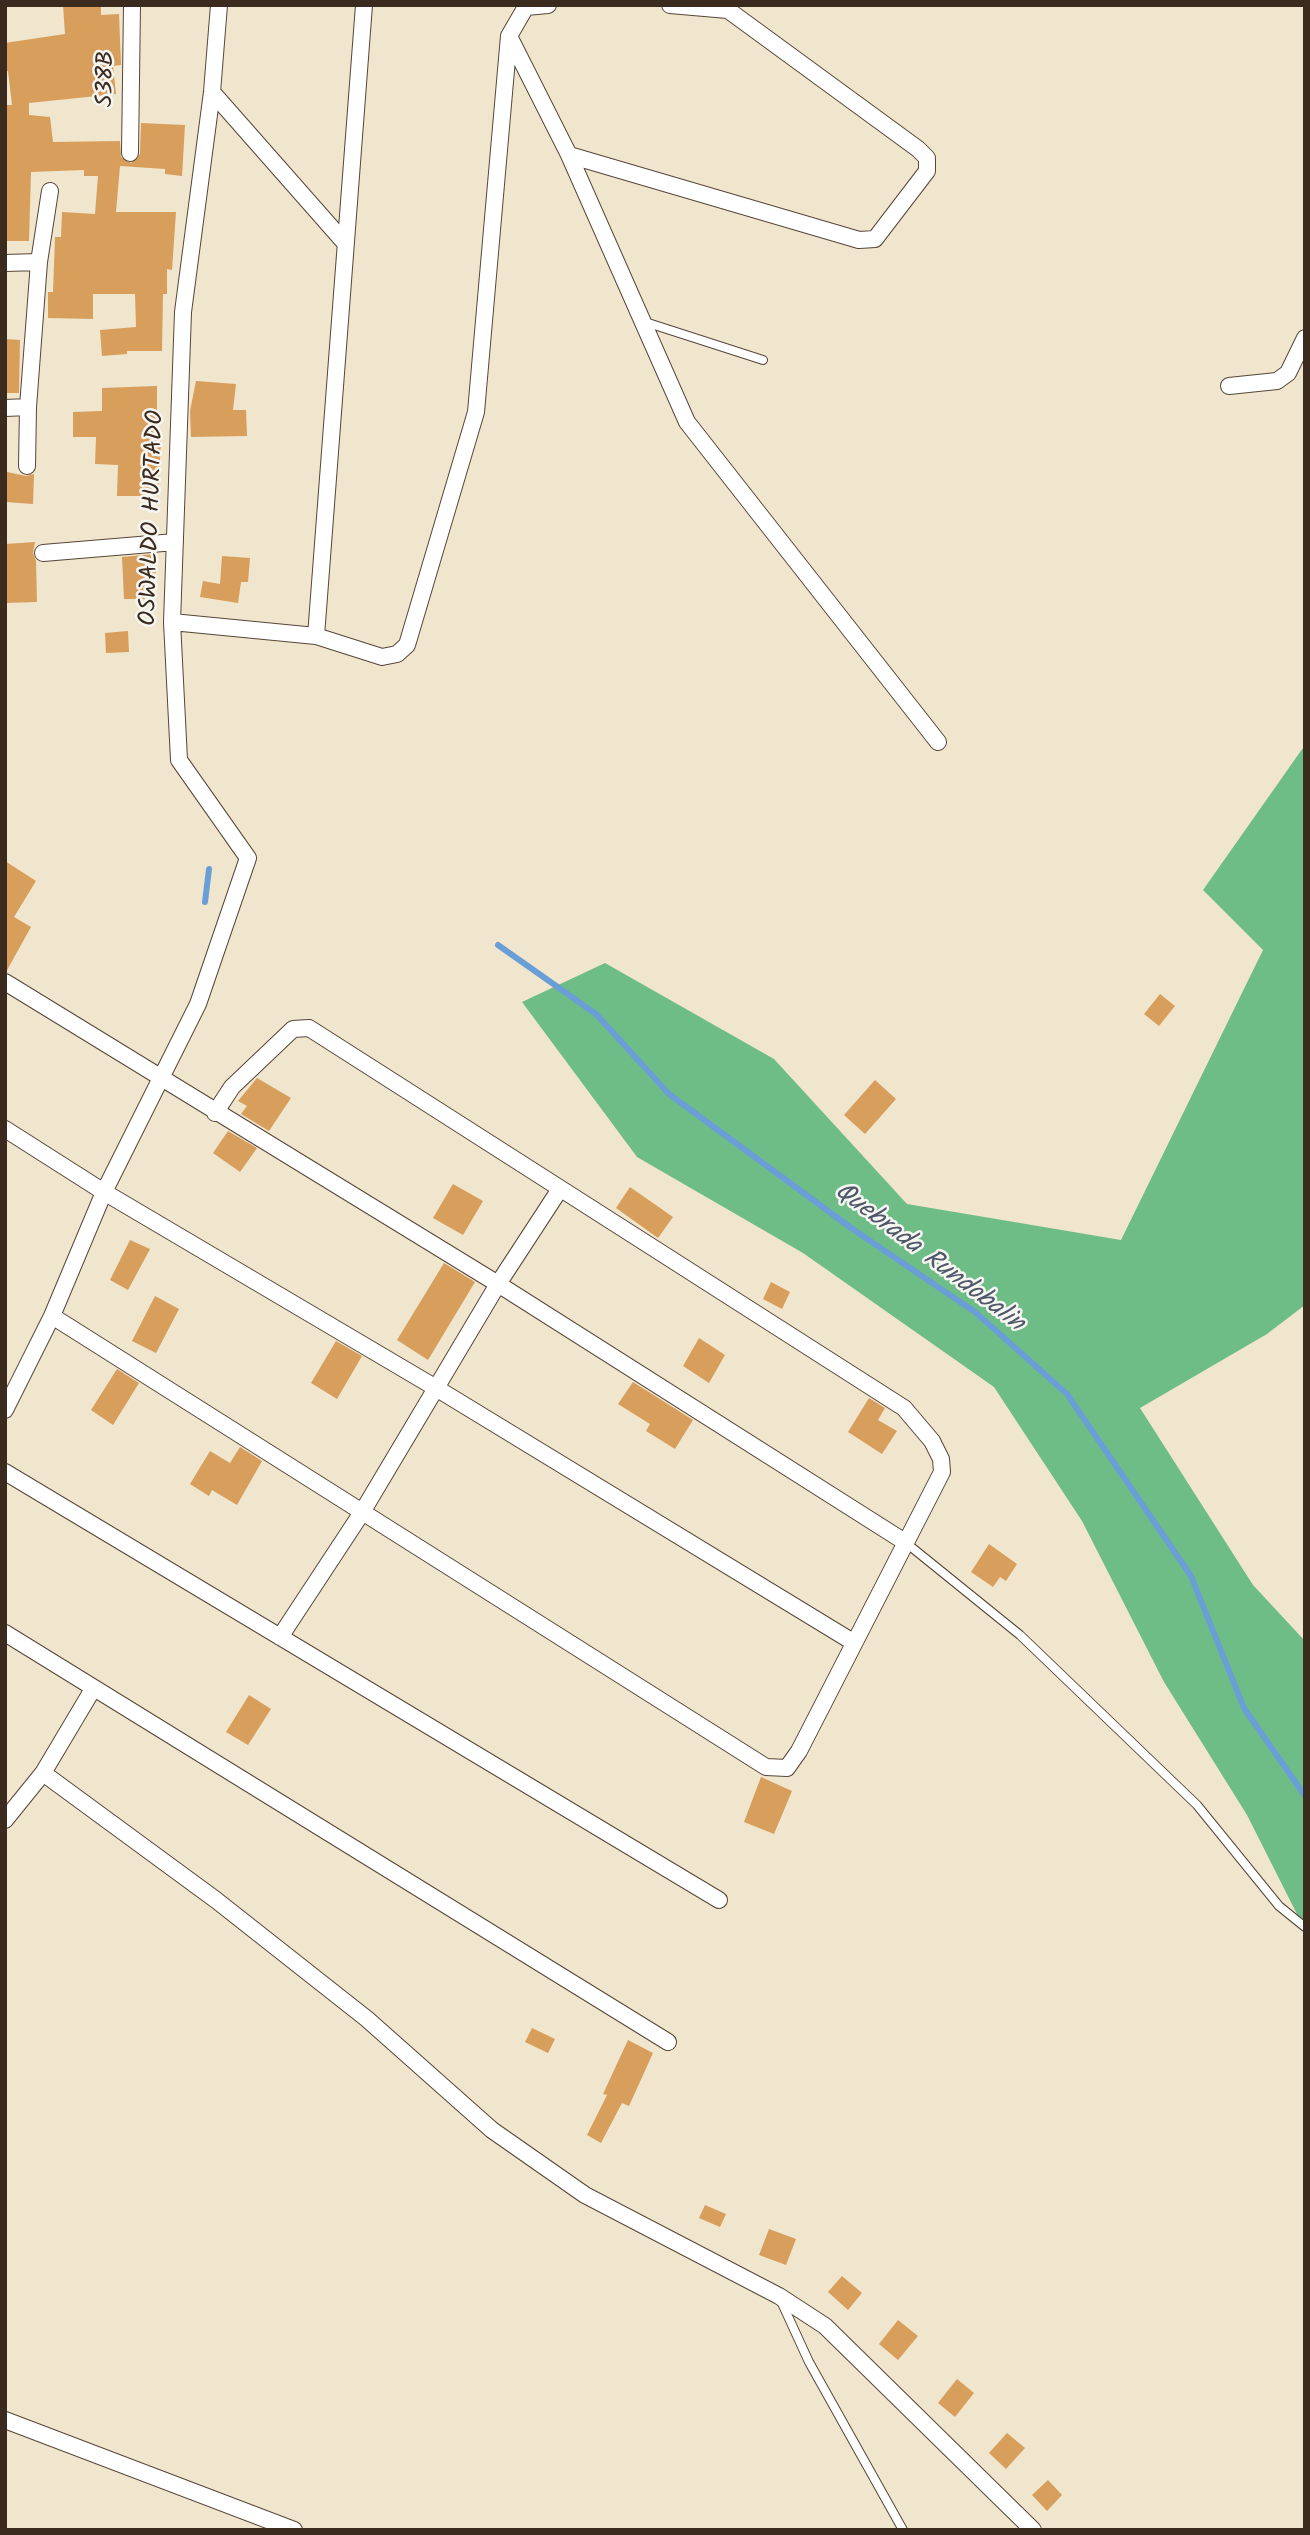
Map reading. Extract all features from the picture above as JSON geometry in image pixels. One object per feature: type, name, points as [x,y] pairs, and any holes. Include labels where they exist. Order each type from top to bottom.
[{"type":"street","name":"S38B","points":[[130,153],[132,5]]},
{"type":"street","name":"OSWALDO HURTADO","points":[[5,1410],[52,1316],[104,1192],[198,1004],[248,858],[179,760],[172,622],[183,312],[212,92],[219,5]]},
{"type":"street","points":[[316,636],[364,5]]},
{"type":"street","points":[[172,622],[316,636],[382,656],[397,654],[407,645],[476,412],[509,36],[526,6],[548,5]]},
{"type":"street","points":[[569,155],[866,241],[875,239],[928,171],[927,158],[918,149],[728,10],[670,5]]},
{"type":"street","points":[[509,36],[569,155],[687,422],[938,742]]},
{"type":"street","points":[[212,92],[345,243]]},
{"type":"street","points":[[27,466],[28,407],[39,262],[50,191]]},
{"type":"street","points":[[5,263],[39,262]]},
{"type":"street","points":[[1229,386],[1277,381],[1288,373],[1305,338]]},
{"type":"street","points":[[5,408],[28,407]]},
{"type":"street","points":[[43,553],[175,542]]},
{"type":"street","points":[[5,982],[160,1080],[498,1284],[905,1542]]},
{"type":"street","points":[[52,1316],[361,1514],[766,1767],[787,1768],[799,1751],[905,1542],[932,1497],[942,1472],[941,1459],[932,1441],[904,1408],[785,1329],[309,1028],[293,1029],[232,1087],[215,1113]]},
{"type":"street","points":[[5,1129],[104,1192],[436,1388],[853,1642]]},
{"type":"street","points":[[279,1637],[361,1514],[498,1284],[560,1189]]},
{"type":"street","points":[[5,1472],[719,1900]]},
{"type":"street","points":[[5,1633],[668,2042]]},
{"type":"street","points":[[5,1820],[43,1773],[93,1689]]},
{"type":"street","points":[[43,1773],[215,1900],[367,2019],[492,2130],[585,2196],[779,2296],[825,2326],[1032,2530]]},
{"type":"street","points":[[5,2420],[294,2530]]},
{"type":"lane","points":[[642,322],[763,360]]},
{"type":"lane","points":[[905,1542],[1020,1635],[1197,1805],[1279,1906],[1305,1927]]},
{"type":"lane","points":[[779,2296],[809,2362],[903,2530]]},
{"type":"green space","points":[[1305,745],[1305,1305],[1267,1334],[1140,1408],[1253,1585],[1305,1641],[1305,1930],[1247,1815],[1164,1682],[1082,1521],[994,1387],[803,1253],[637,1157],[522,1002],[605,963],[774,1059],[907,1204],[1121,1240],[1263,950],[1203,890]]},
{"type":"building","points":[[63,5],[101,5],[101,15],[119,14],[121,65],[113,66],[116,94],[29,103],[29,115],[50,117],[53,142],[120,141],[121,157],[131,163],[140,154],[141,123],[185,125],[182,176],[165,174],[165,169],[120,166],[116,212],[176,212],[172,270],[167,269],[167,294],[163,294],[162,351],[127,351],[127,354],[102,356],[100,330],[136,327],[135,294],[93,294],[93,319],[48,318],[48,292],[53,292],[55,237],[61,237],[62,212],[95,214],[98,176],[84,176],[84,170],[31,172],[29,241],[5,241],[5,105],[12,105],[8,71],[5,71],[5,43],[65,34]]},
{"type":"building","points":[[5,339],[20,340],[19,393],[5,393]]},
{"type":"building","points":[[196,381],[236,384],[233,410],[246,410],[247,436],[191,437],[190,411]]},
{"type":"building","points":[[157,386],[157,441],[161,441],[158,496],[117,496],[118,465],[95,464],[96,437],[73,437],[73,412],[102,411],[102,388]]},
{"type":"building","points":[[7,472],[26,476],[34,474],[33,504],[6,502]]},
{"type":"building","points":[[35,542],[33,553],[36,561],[37,602],[5,603],[5,544]]},
{"type":"building","points":[[155,554],[156,573],[145,574],[145,599],[124,599],[122,557]]},
{"type":"building","points":[[222,556],[250,558],[248,582],[241,582],[238,603],[200,597],[203,581],[220,584]]},
{"type":"building","points":[[128,631],[129,652],[106,653],[105,633]]},
{"type":"building","points":[[5,861],[36,881],[14,917],[31,927],[6,972]]},
{"type":"building","points":[[1160,994],[1175,1006],[1159,1026],[1144,1014]]},
{"type":"building","points":[[257,1078],[291,1098],[269,1131],[241,1114],[247,1106],[238,1101]]},
{"type":"building","points":[[875,1080],[896,1099],[865,1134],[844,1115]]},
{"type":"building","points":[[228,1131],[257,1148],[240,1172],[213,1153]]},
{"type":"building","points":[[453,1184],[483,1201],[463,1235],[433,1218]]},
{"type":"building","points":[[630,1187],[673,1217],[658,1238],[616,1208]]},
{"type":"building","points":[[130,1240],[150,1249],[128,1290],[110,1280]]},
{"type":"building","points":[[444,1263],[475,1282],[428,1360],[397,1340]]},
{"type":"building","points":[[771,1282],[790,1292],[782,1309],[763,1299]]},
{"type":"building","points":[[155,1296],[179,1309],[156,1353],[132,1341]]},
{"type":"building","points":[[699,1338],[725,1355],[709,1383],[683,1366]]},
{"type":"building","points":[[336,1341],[362,1356],[337,1399],[311,1383]]},
{"type":"building","points":[[117,1369],[139,1383],[113,1425],[91,1410]]},
{"type":"building","points":[[633,1382],[693,1420],[675,1449],[646,1431],[650,1424],[618,1404]]},
{"type":"building","points":[[869,1398],[885,1408],[878,1420],[897,1431],[882,1454],[848,1432]]},
{"type":"building","points":[[240,1447],[262,1461],[237,1505],[212,1490],[209,1496],[190,1484],[210,1451],[230,1463]]},
{"type":"building","points":[[989,1544],[1017,1564],[1006,1581],[1000,1577],[993,1587],[971,1572]]},
{"type":"building","points":[[249,1695],[271,1709],[248,1745],[226,1732]]},
{"type":"building","points":[[761,1777],[792,1791],[774,1834],[744,1822]]},
{"type":"building","points":[[532,2028],[555,2039],[548,2053],[525,2042]]},
{"type":"building","points":[[628,2040],[653,2053],[629,2106],[622,2103],[601,2143],[587,2135],[607,2095],[603,2094]]},
{"type":"building","points":[[705,2205],[726,2214],[720,2227],[699,2218]]},
{"type":"building","points":[[769,2229],[796,2239],[786,2265],[759,2255]]},
{"type":"building","points":[[842,2276],[862,2293],[848,2310],[828,2292]]},
{"type":"building","points":[[898,2320],[918,2336],[898,2360],[879,2344]]},
{"type":"building","points":[[957,2379],[974,2393],[955,2417],[938,2403]]},
{"type":"building","points":[[1007,2433],[1025,2448],[1006,2469],[989,2453]]},
{"type":"building","points":[[1048,2480],[1062,2495],[1047,2511],[1032,2495]]},
{"type":"waterway","points":[[205,902],[209,869]]},
{"type":"waterway","name":"Quebrada Rundobalin","points":[[498,945],[596,1014],[669,1094],[854,1230],[975,1312],[1067,1394],[1191,1576],[1244,1708],[1305,1796]]}]
